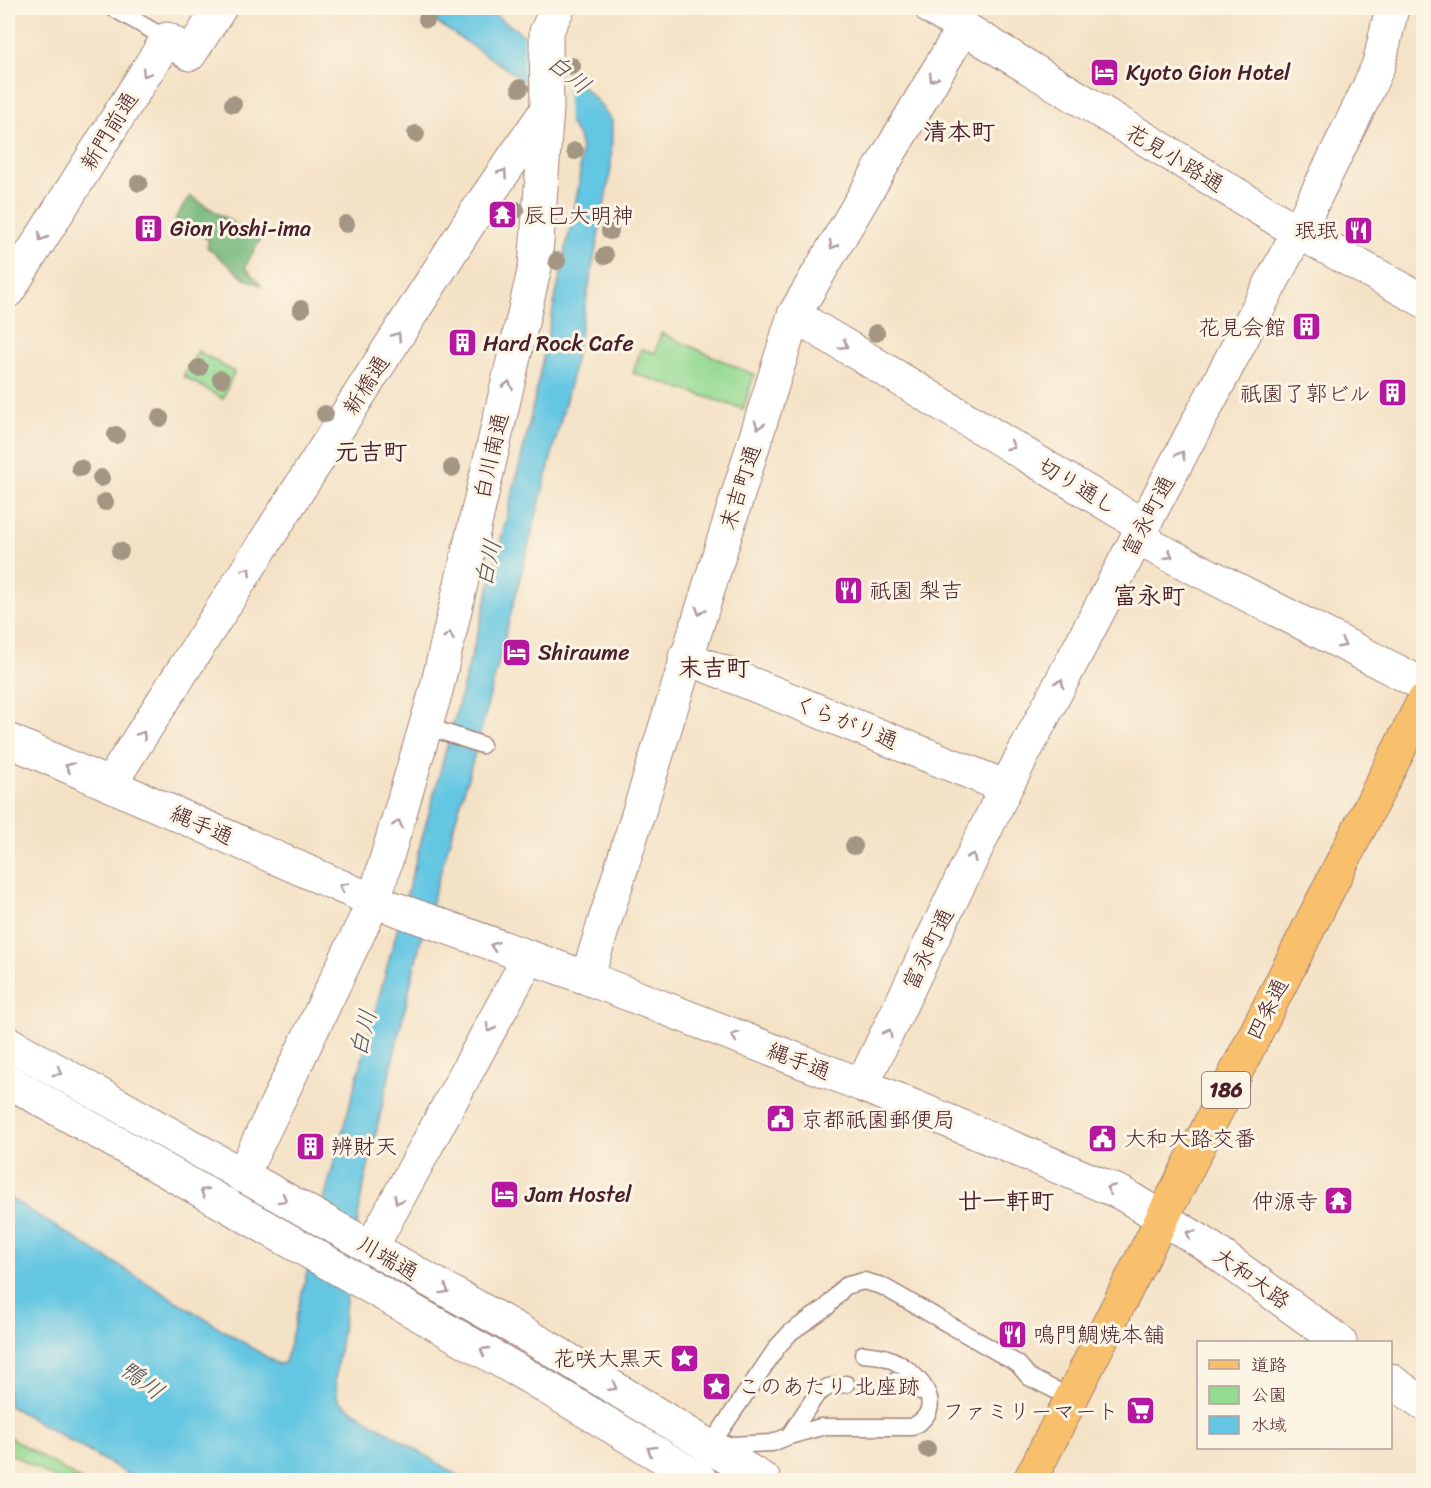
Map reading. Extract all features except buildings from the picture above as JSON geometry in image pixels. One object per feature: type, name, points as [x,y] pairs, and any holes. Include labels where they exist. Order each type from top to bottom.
[{"type":"main road","name":"四条通","points":[[1030,1480],[1424,700]]},
{"type":"street","points":[[167,39],[190,54],[220,8]]},
{"type":"street","name":"花見小路通","points":[[931,8],[1298,232],[1424,301]]},
{"type":"street","name":"富永町通","points":[[862,1085],[1006,787],[1298,232],[1379,64],[1392,8]]},
{"type":"street","name":"白川南通","points":[[242,1176],[384,897],[436,729],[535,267],[552,20]]},
{"type":"street","name":"末吉町通","points":[[587,978],[794,315],[963,27]]},
{"type":"street","name":"新門前通","points":[[8,291],[167,39]]},
{"type":"street","name":"新橋通","points":[[110,784],[468,226],[547,109]]},
{"type":"street","name":"切り通し","points":[[794,315],[1132,519],[1142,529],[1150,545],[1424,685]]},
{"type":"street","name":"くらがり通","points":[[686,657],[1006,787]]},
{"type":"street","name":"縄手通","points":[[8,740],[384,897],[429,923],[587,978],[862,1085],[1121,1193],[1162,1216]]},
{"type":"street","points":[[371,1248],[528,959]]},
{"type":"street","name":"川端通","points":[[8,1043],[546,1346],[764,1480]]},
{"type":"street","name":"川端通","points":[[8,1082],[529,1377],[701,1480]]},
{"type":"street","name":"大和大路","points":[[1162,1216],[1205,1244],[1339,1341]]},
{"type":"street","points":[[1392,1381],[1424,1404]]},
{"type":"lane","points":[[113,8],[167,39]]},
{"type":"lane","points":[[436,729],[482,745]]},
{"type":"lane","points":[[710,1446],[778,1346],[791,1332],[827,1307],[845,1286],[864,1281],[882,1286],[1018,1364],[1029,1377],[1071,1398]]},
{"type":"lane","points":[[710,1446],[771,1443],[821,1427],[911,1427],[929,1415],[932,1406],[929,1396],[915,1377],[896,1362],[885,1357],[863,1354]]},
{"type":"lane","points":[[895,1382],[929,1396]]},
{"type":"lane","points":[[789,1436],[817,1394],[828,1387],[846,1384]]},
{"type":"green space","points":[[190,196],[260,240],[245,267],[262,286],[244,278],[207,247],[209,240],[175,219]]},
{"type":"green space","points":[[661,333],[754,375],[743,409],[633,373],[641,349],[655,353]]},
{"type":"green space","points":[[198,351],[234,372],[223,399],[183,376]]},
{"type":"green space","points":[[8,1436],[81,1480],[57,1480],[8,1452]]},
{"type":"water","points":[[415,8],[484,8],[517,30],[564,69],[597,101],[612,121],[611,169],[571,380],[475,753],[420,943],[361,1197],[335,1379],[338,1401],[465,1480],[138,1480],[8,1405],[8,1197],[278,1364],[285,1363],[329,1181],[482,617],[528,430],[579,185],[581,149],[578,136],[569,122],[513,73]]},
{"type":"pier","points":[[524,32],[566,67],[569,126],[523,86]]},
{"type":"place","name":"Kyoto Gion Hotel","points":[[1105,72]]},
{"type":"place","name":"辰巳大明神","points":[[503,215]]},
{"type":"place","name":"Gion Yoshi-ima","points":[[149,228]]},
{"type":"place","name":"珉珉","points":[[1359,230]]},
{"type":"place","name":"花見会館","points":[[1307,327]]},
{"type":"place","name":"Hard Rock Cafe","points":[[462,343]]},
{"type":"place","name":"祇園了郭ビル","points":[[1392,393]]},
{"type":"place","name":"祇園 梨吉","points":[[848,590]]},
{"type":"place","name":"Shiraume","points":[[517,652]]},
{"type":"place","name":"京都祇園郵便局","points":[[780,1119]]},
{"type":"place","name":"大和大路交番","points":[[1103,1138]]},
{"type":"place","name":"辨財天","points":[[310,1146]]},
{"type":"place","name":"Jam Hostel","points":[[504,1194]]},
{"type":"place","name":"仲源寺","points":[[1339,1201]]},
{"type":"place","name":"鳴門鯛焼本舗","points":[[1012,1334]]},
{"type":"place","name":"花咲大黒天","points":[[684,1358]]},
{"type":"place","name":"このあたり 北座跡","points":[[717,1386]]},
{"type":"place","name":"ファミリーマート","points":[[1140,1411]]},
{"type":"district","name":"清本町","points":[[959,132]]},
{"type":"district","name":"元吉町","points":[[371,452]]},
{"type":"district","name":"富永町","points":[[1149,596]]},
{"type":"district","name":"末吉町","points":[[714,668]]},
{"type":"district","name":"廿一軒町","points":[[1006,1201]]},
{"type":"water label","name":"白川","points":[[569,74]]},
{"type":"water label","name":"白川","points":[[488,563]]},
{"type":"water label","name":"白川","points":[[363,1033]]},
{"type":"water label","name":"鴨川","points":[[142,1380]]}]
